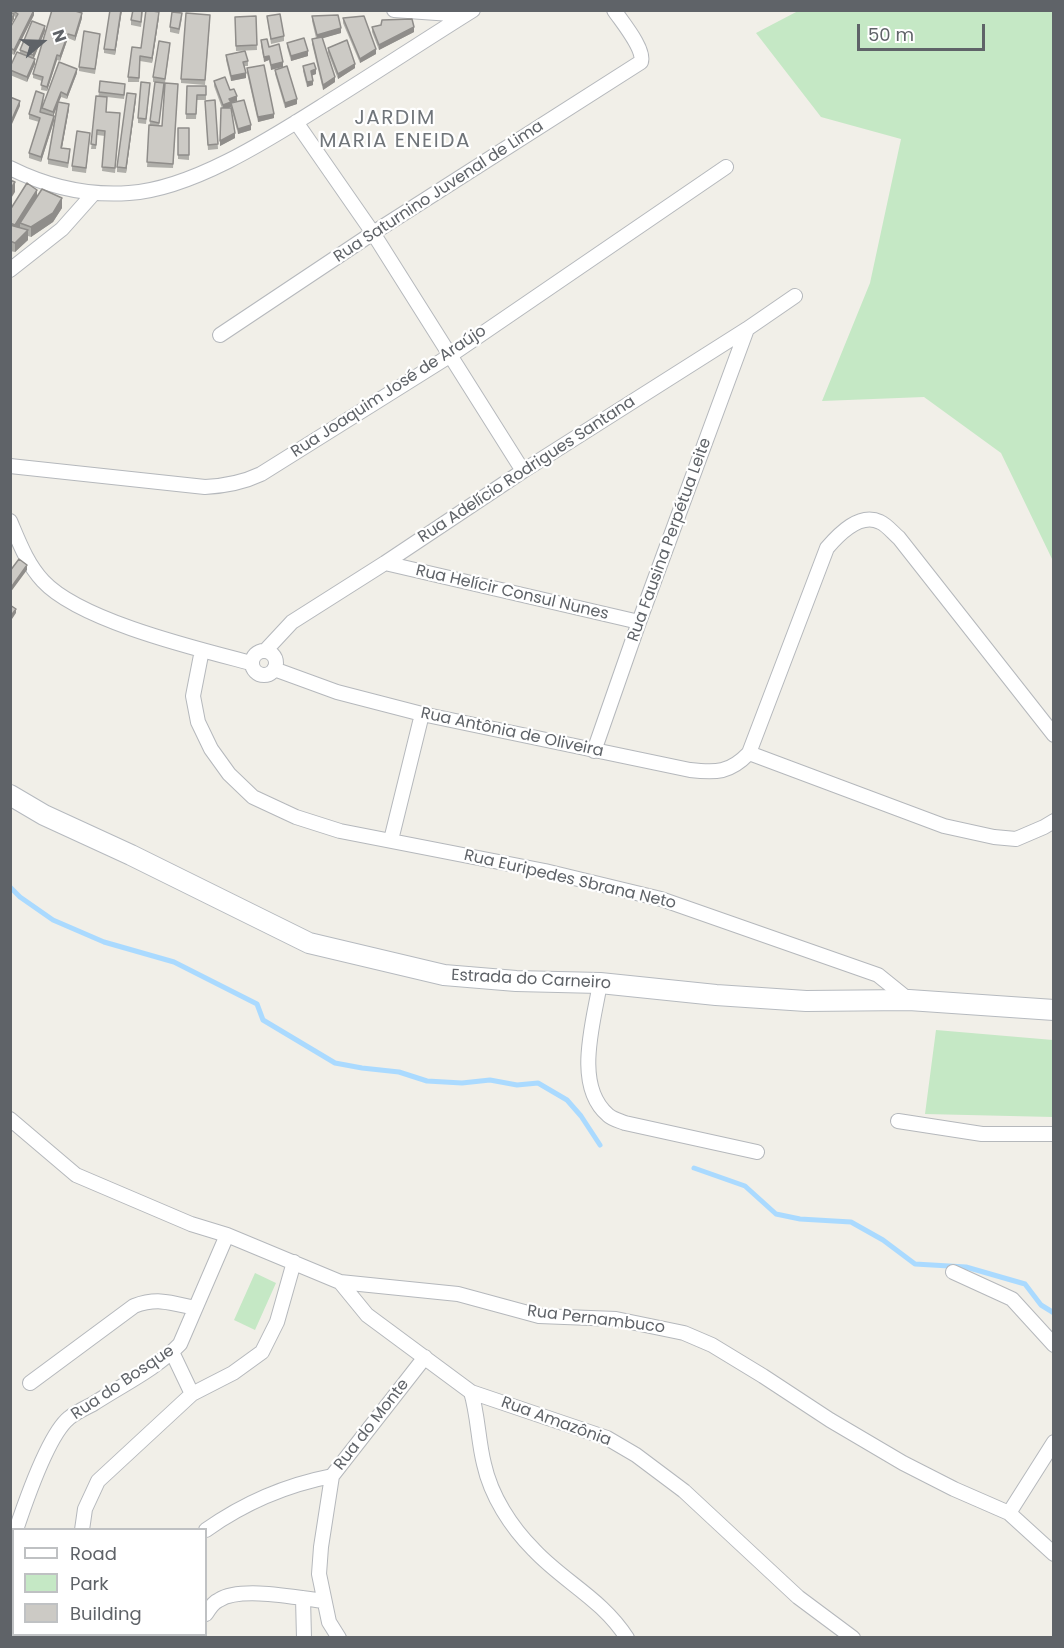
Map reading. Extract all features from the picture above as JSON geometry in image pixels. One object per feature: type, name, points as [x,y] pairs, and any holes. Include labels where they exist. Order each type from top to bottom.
[{"type":"street","points":[[394,10],[469,13]]},
{"type":"street","name":"Rua Saturnino Juvenal de Lima","points":[[220,334],[373,233],[636,66],[642,59],[636,43],[614,10]]},
{"type":"street","points":[[10,168],[31,179],[55,187],[94,193],[130,193],[185,180],[266,141],[469,13]]},
{"type":"street","points":[[296,122],[373,233],[523,471]]},
{"type":"street","name":"Rua Joaquim José de Araújo","points":[[10,466],[205,487],[230,485],[261,474],[451,355],[726,167]]},
{"type":"street","points":[[10,270],[62,228],[94,193]]},
{"type":"street","name":"Rua Adelício Rodrigues Santana","points":[[265,651],[292,622],[795,296]]},
{"type":"street","name":"Rua Fausina Perpétua Leite","points":[[594,751],[747,329]]},
{"type":"street","points":[[1053,735],[898,538],[881,522],[869,520],[855,524],[841,532],[828,548],[749,753],[944,826],[994,837],[1016,839],[1053,821]]},
{"type":"street","points":[[10,521],[29,563],[44,582],[60,595],[96,615],[202,650],[251,663]]},
{"type":"street","name":"Rua Helícir Consul Nunes","points":[[385,563],[639,622]]},
{"type":"street","name":"Rua Euripedes Sbrana Neto","points":[[202,650],[194,696],[198,722],[211,749],[229,774],[253,797],[296,817],[340,831],[545,871],[661,899],[878,975],[909,1000]]},
{"type":"street","points":[[265,651],[274,657],[274,669],[268,674],[261,675],[254,671],[251,663],[257,652],[265,651]]},
{"type":"street","name":"Rua Antônia de Oliveira","points":[[274,669],[337,692],[422,714],[594,751],[712,773],[735,766],[749,753]]},
{"type":"street","points":[[391,840],[422,714]]},
{"type":"street","name":"Estrada do Carneiro","points":[[10,795],[44,815],[131,855],[309,943],[444,975],[516,981],[600,983],[716,995],[806,1001],[909,1000],[1053,1010]]},
{"type":"street","points":[[600,983],[587,1063],[591,1086],[597,1100],[608,1115],[625,1123],[757,1152]]},
{"type":"street","name":"Rua Pernambuco","points":[[10,1119],[76,1175],[191,1224],[227,1235],[340,1282],[458,1294],[539,1316],[616,1319],[684,1332],[712,1345],[903,1463],[954,1490],[1009,1513],[1053,1554]]},
{"type":"street","points":[[898,1121],[982,1134],[1053,1134]]},
{"type":"street","name":"Rua do Bosque","points":[[17,1528],[30,1490],[52,1443],[68,1419],[172,1352],[183,1337],[227,1235]]},
{"type":"street","points":[[82,1528],[84,1509],[98,1481],[192,1394],[232,1373],[262,1352],[277,1322],[294,1262]]},
{"type":"street","points":[[953,1272],[1012,1299],[1053,1345]]},
{"type":"street","name":"Rua Amazônia","points":[[340,1282],[367,1315],[471,1392],[607,1438],[636,1455],[684,1491],[798,1598],[853,1638]]},
{"type":"street","points":[[30,1383],[134,1306],[147,1301],[159,1300],[195,1308]]},
{"type":"street","points":[[172,1352],[192,1394]]},
{"type":"street","name":"Rua do Monte","points":[[339,1638],[329,1622],[319,1574],[322,1537],[332,1476],[425,1356]]},
{"type":"street","points":[[471,1392],[484,1465],[497,1499],[514,1527],[534,1551],[598,1603],[617,1623],[627,1638]]},
{"type":"street","points":[[1009,1513],[1053,1442]]},
{"type":"street","points":[[207,1529],[258,1499],[301,1482],[332,1476]]},
{"type":"street","points":[[207,1613],[218,1600],[234,1595],[257,1593],[324,1601]]},
{"type":"street","points":[[303,1598],[304,1638]]},
{"type":"green space","points":[[798,11],[1053,11],[1053,561],[1001,453],[924,397],[822,401],[870,283],[901,139],[821,117],[756,33]]},
{"type":"green space","points":[[936,1030],[1053,1040],[1053,1117],[925,1114]]},
{"type":"green space","points":[[255,1273],[276,1283],[255,1330],[234,1320]]},
{"type":"building","points":[[12,10],[34,10],[14,50],[10,48],[10,28],[18,14]]},
{"type":"building","points":[[52,10],[72,10],[82,13],[75,36],[68,34],[60,56],[57,55],[47,87],[41,85],[43,77],[33,74]]},
{"type":"building","points":[[110,10],[121,10],[115,50],[104,49]]},
{"type":"building","points":[[133,10],[142,10],[141,22],[131,20]]},
{"type":"building","points":[[146,10],[159,12],[152,58],[140,56],[139,78],[128,77],[132,47],[141,48]]},
{"type":"building","points":[[172,12],[182,13],[179,29],[170,27]]},
{"type":"building","points":[[186,13],[210,15],[205,80],[181,79]]},
{"type":"building","points":[[280,14],[284,36],[271,39],[267,16]]},
{"type":"building","points":[[338,15],[341,28],[317,35],[312,16]]},
{"type":"building","points":[[256,16],[257,45],[236,46],[235,17]]},
{"type":"building","points":[[364,16],[376,49],[360,59],[343,18]]},
{"type":"building","points":[[412,19],[414,27],[379,45],[372,27],[381,25],[382,20]]},
{"type":"building","points":[[32,21],[45,26],[33,55],[20,50]]},
{"type":"building","points":[[84,31],[100,34],[95,69],[79,67]]},
{"type":"building","points":[[322,37],[335,77],[323,85],[312,39]]},
{"type":"building","points":[[304,38],[308,51],[291,56],[287,43]]},
{"type":"building","points":[[267,39],[269,47],[279,44],[283,62],[271,65],[269,56],[264,57],[261,40]]},
{"type":"building","points":[[347,40],[355,64],[338,74],[328,48]]},
{"type":"building","points":[[159,41],[170,43],[165,79],[153,77]]},
{"type":"building","points":[[245,51],[248,61],[243,62],[246,73],[231,76],[226,55]]},
{"type":"building","points":[[17,52],[35,59],[27,77],[10,70]]},
{"type":"building","points":[[59,62],[77,69],[67,95],[61,92],[53,112],[42,108]]},
{"type":"building","points":[[314,63],[316,69],[311,71],[313,81],[307,82],[303,66]]},
{"type":"building","points":[[264,65],[274,114],[258,117],[247,68]]},
{"type":"building","points":[[287,66],[297,99],[285,103],[275,70]]},
{"type":"building","points":[[225,77],[230,90],[234,89],[237,96],[229,99],[231,102],[223,105],[214,81]]},
{"type":"building","points":[[100,81],[125,84],[124,95],[99,92]]},
{"type":"building","points":[[141,82],[150,83],[146,119],[138,118]]},
{"type":"building","points":[[155,82],[164,83],[159,123],[150,121]]},
{"type":"building","points":[[165,83],[178,84],[173,164],[147,162],[149,125],[162,126]]},
{"type":"building","points":[[187,86],[206,86],[206,95],[197,95],[196,114],[186,114]]},
{"type":"building","points":[[36,91],[44,94],[40,112],[54,116],[41,157],[29,153],[40,118],[29,114]]},
{"type":"building","points":[[127,93],[136,94],[126,168],[117,167]]},
{"type":"building","points":[[96,96],[107,97],[106,112],[120,113],[115,168],[102,167],[105,131],[97,130],[96,145],[91,144]]},
{"type":"building","points":[[10,97],[20,101],[12,119],[10,118]]},
{"type":"building","points":[[215,100],[218,144],[208,145],[205,101]]},
{"type":"building","points":[[244,100],[251,125],[238,129],[231,103]]},
{"type":"building","points":[[58,102],[69,104],[61,148],[70,149],[68,163],[48,159]]},
{"type":"building","points":[[221,108],[231,108],[235,133],[220,141]]},
{"type":"building","points":[[178,128],[189,128],[189,155],[178,155]]},
{"type":"building","points":[[77,131],[90,133],[86,168],[72,166]]},
{"type":"building","points":[[10,180],[15,182],[10,190]]},
{"type":"building","points":[[27,183],[37,190],[15,225],[10,223],[10,210]]},
{"type":"building","points":[[42,189],[62,198],[53,213],[31,227],[20,223]]},
{"type":"building","points":[[10,225],[28,230],[15,243],[10,241]]},
{"type":"building","points":[[19,559],[27,565],[10,589],[10,571]]},
{"type":"building","points":[[10,605],[16,609],[10,617]]},
{"type":"waterway","points":[[10,887],[20,897],[53,920],[104,942],[174,962],[257,1004],[263,1020],[335,1063],[399,1072],[427,1081],[462,1083],[490,1080],[517,1085],[538,1083],[567,1100],[581,1116],[600,1145]]},
{"type":"waterway","points":[[694,1168],[745,1186],[776,1214],[800,1219],[851,1222],[883,1240],[915,1264],[966,1267],[1025,1284],[1041,1305],[1054,1313]]},
{"type":"district","name":"JARDIM MARIA ENEIDA","points":[[395,130]]}]
